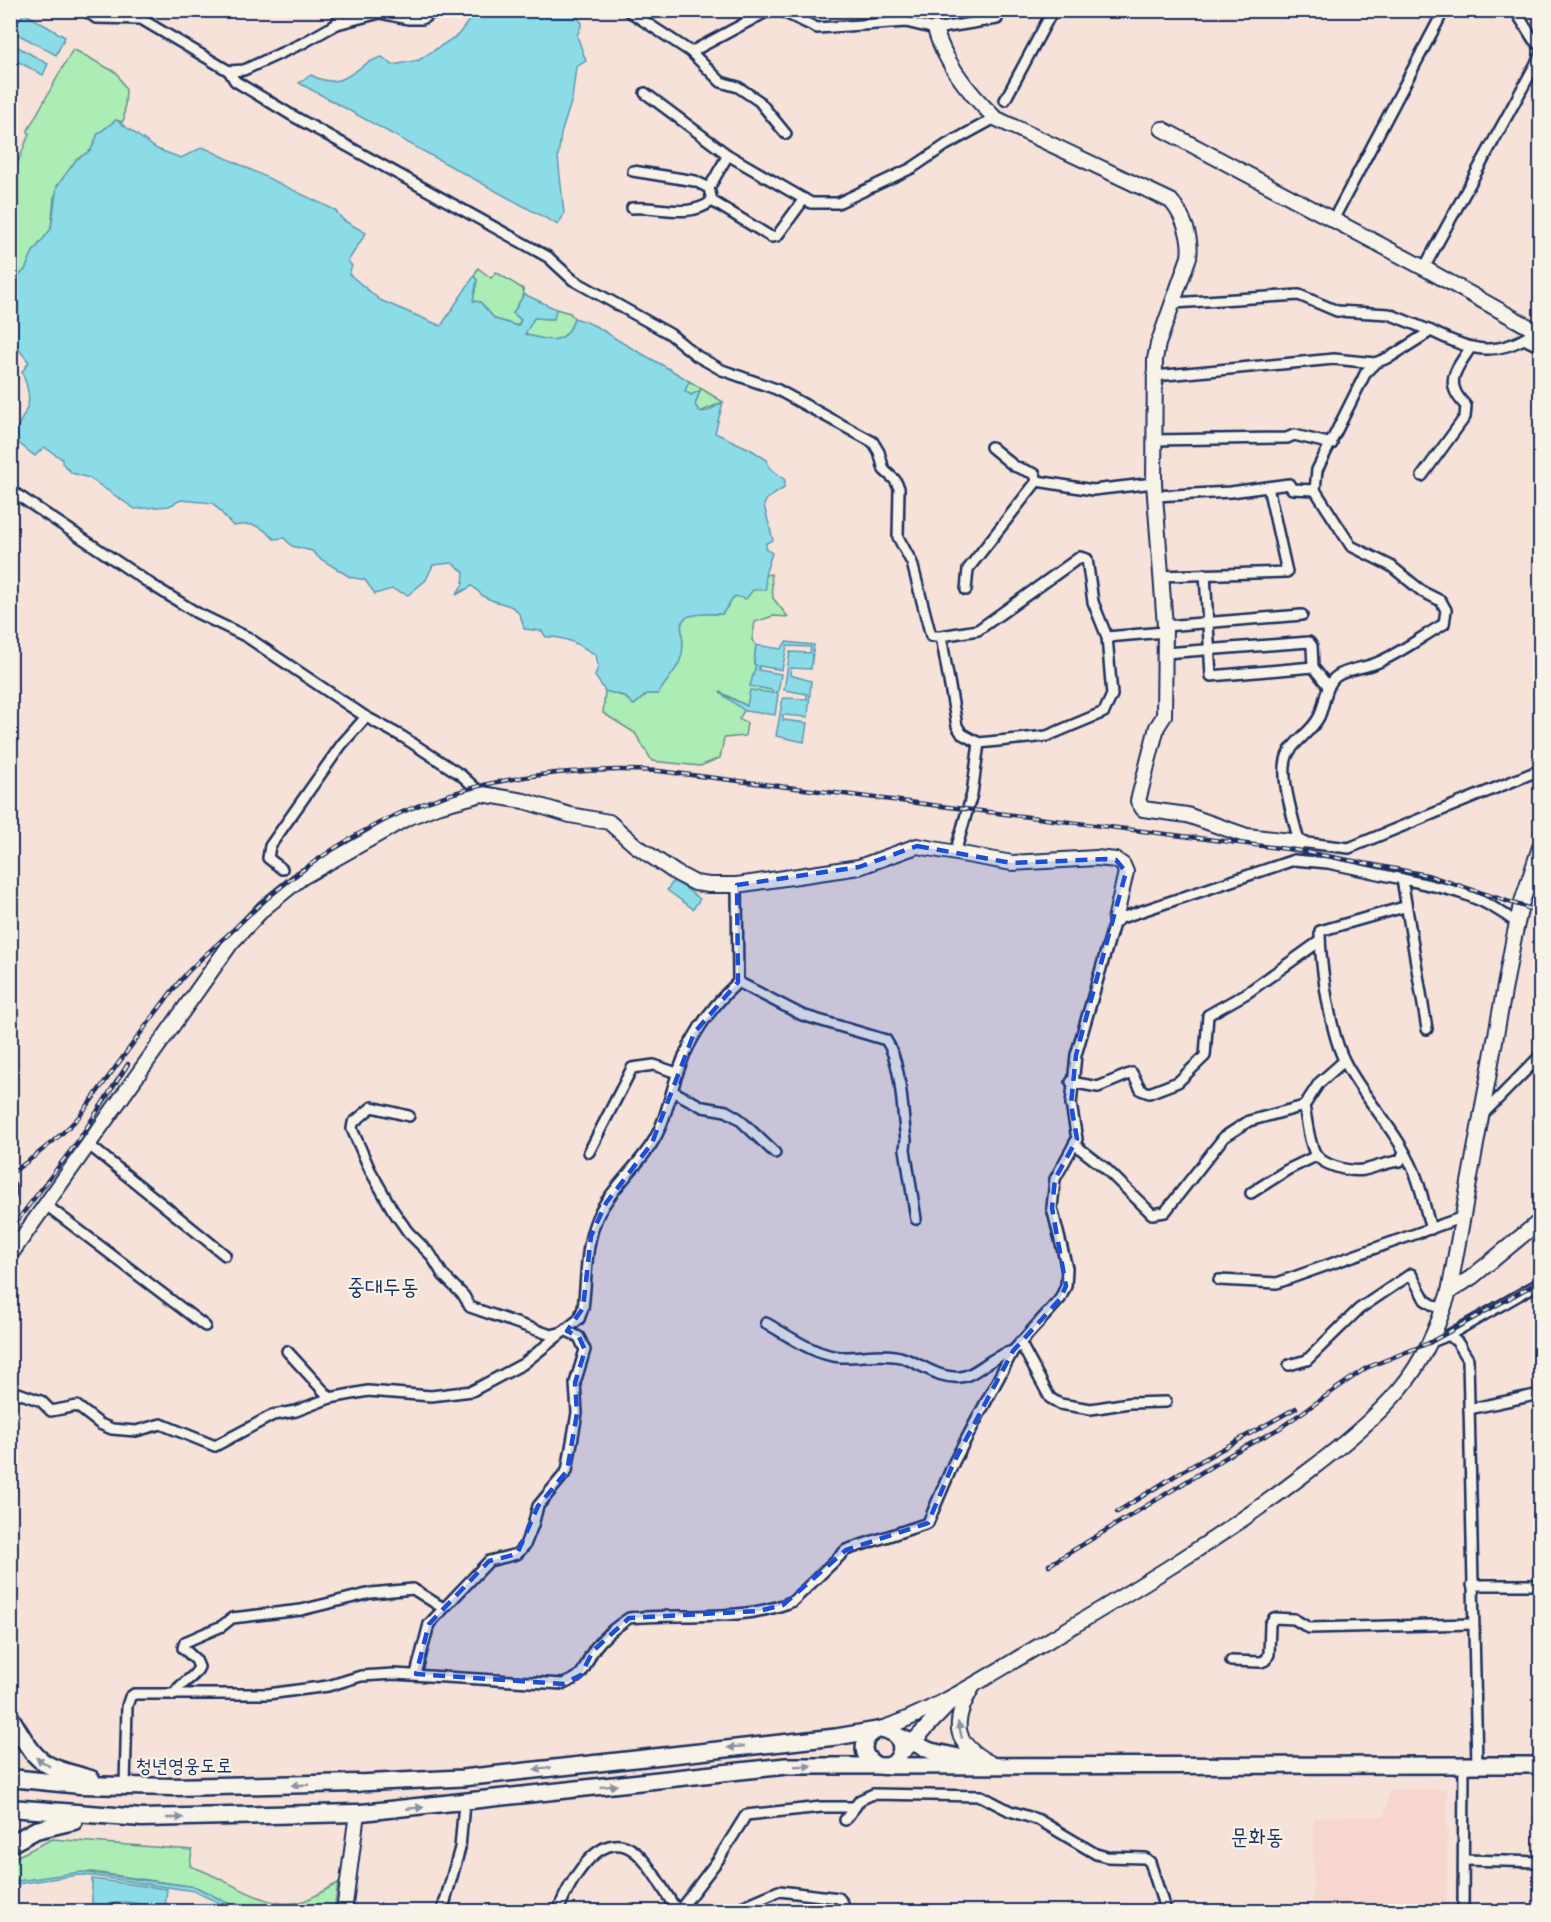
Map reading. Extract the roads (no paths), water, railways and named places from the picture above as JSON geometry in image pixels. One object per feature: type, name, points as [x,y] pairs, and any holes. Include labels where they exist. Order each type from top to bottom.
[{"type":"highway","points":[[10,1717],[33,1755],[49,1767],[122,1786]]},
{"type":"highway","name":"청년영웅도로","points":[[10,1778],[122,1786],[268,1787],[358,1783]]},
{"type":"highway","points":[[10,1808],[116,1817],[223,1818],[357,1813]]},
{"type":"highway","points":[[10,1844],[53,1824],[116,1817]]},
{"type":"main road","points":[[358,1783],[462,1778],[836,1737],[878,1730],[895,1734],[931,1751],[994,1765]]},
{"type":"main road","points":[[878,1730],[868,1736],[865,1753],[871,1763],[883,1766],[894,1762],[898,1757],[901,1745],[895,1734]]},
{"type":"main road","points":[[357,1813],[786,1766],[1540,1765]]},
{"type":"street","points":[[85,10],[96,18],[141,19],[229,71],[235,81],[293,116],[548,257],[573,280],[670,334],[722,370],[776,389],[873,442],[879,452],[884,470],[895,480],[899,488],[898,537],[912,563],[931,636],[978,630],[1080,557],[1089,562],[1093,602],[1107,637],[1112,695],[1104,712],[1047,736],[979,743],[962,734],[957,726],[941,636]]},
{"type":"street","points":[[337,24],[340,10]]},
{"type":"street","points":[[229,71],[244,70],[303,43],[337,24],[380,13],[408,20],[422,19],[437,10]]},
{"type":"street","points":[[627,10],[691,52],[721,82],[738,87],[759,101],[786,134]]},
{"type":"street","points":[[803,21],[805,10]]},
{"type":"street","points":[[691,52],[768,11],[781,11],[817,28],[906,22],[935,29],[997,19],[999,10]]},
{"type":"street","points":[[1005,100],[1053,10]]},
{"type":"street","points":[[1333,220],[1444,10]]},
{"type":"street","points":[[1515,10],[1540,46]]},
{"type":"street","points":[[935,29],[941,48],[950,64],[979,103],[995,118],[1171,201],[1183,221],[1191,247],[1174,303],[1158,344],[1155,376],[1153,440],[1165,629],[1164,716],[1157,728],[1138,801],[1139,807],[1187,815],[1247,836],[1349,848],[1540,770]]},
{"type":"street","points":[[1424,268],[1540,56]]},
{"type":"street","points":[[645,93],[728,155],[804,199],[824,205],[838,203],[912,168],[946,145],[995,118]]},
{"type":"street","points":[[1162,129],[1424,268],[1539,332]]},
{"type":"street","points":[[728,155],[709,188],[712,201],[771,237],[777,236],[804,199]]},
{"type":"street","points":[[633,171],[695,181],[709,188]]},
{"type":"street","points":[[632,208],[693,211],[703,208],[712,201]]},
{"type":"street","points":[[1174,303],[1299,295],[1337,311],[1389,314],[1470,347],[1501,350],[1539,332]]},
{"type":"street","points":[[1299,842],[1284,777],[1286,760],[1293,747],[1316,722],[1324,705],[1328,686],[1337,676],[1380,662],[1403,649],[1444,624],[1447,618],[1441,601],[1423,592],[1391,566],[1351,546],[1315,490],[1317,470],[1366,372],[1375,363],[1431,331]]},
{"type":"street","points":[[1524,339],[1540,347]]},
{"type":"street","points":[[1422,476],[1465,417],[1466,406],[1454,392],[1453,381],[1470,347]]},
{"type":"street","points":[[1155,376],[1334,359],[1375,363]]},
{"type":"street","points":[[1153,440],[1246,436],[1287,438],[1294,435],[1332,444]]},
{"type":"street","points":[[991,447],[1014,466],[1035,474],[1037,481]]},
{"type":"street","points":[[1037,481],[1093,490],[1268,488],[1289,484],[1292,489],[1315,490]]},
{"type":"street","points":[[966,590],[968,569],[1037,481]]},
{"type":"street","points":[[1160,576],[1287,572],[1268,488]]},
{"type":"street","points":[[10,490],[152,585],[197,613],[247,637],[366,717],[403,737],[460,775],[482,794]]},
{"type":"street","points":[[1205,574],[1211,676],[1313,667]]},
{"type":"street","points":[[1107,637],[1207,622],[1302,615]]},
{"type":"street","points":[[1165,653],[1309,642],[1312,646],[1313,667],[1328,686]]},
{"type":"street","points":[[282,869],[268,858],[270,846],[342,744],[366,717]]},
{"type":"street","points":[[955,853],[972,794],[979,743]]},
{"type":"street","points":[[10,1255],[209,970],[264,909],[302,878],[407,818],[437,806],[482,794],[524,801],[570,815],[609,822],[651,857],[695,883],[737,885],[859,867],[917,846],[1012,863],[1096,858],[1116,860],[1126,872],[1115,920],[1076,1055],[1071,1082],[1071,1104],[1078,1133],[1055,1179],[1052,1208],[1066,1268],[1066,1286],[1060,1299],[1013,1351],[954,1462],[928,1523],[846,1550],[793,1601],[759,1611],[628,1618],[613,1629],[593,1651],[588,1667],[581,1675],[563,1684],[416,1674],[361,1676],[328,1686],[268,1694],[134,1694],[130,1697],[122,1786]]},
{"type":"street","points":[[878,1730],[923,1712],[962,1691],[1149,1582],[1276,1497],[1364,1426],[1400,1389],[1429,1343],[1449,1292],[1518,924],[1534,889],[1540,847]]},
{"type":"street","points":[[1115,920],[1294,860],[1328,863],[1453,890],[1494,905],[1518,924]]},
{"type":"street","points":[[1402,879],[1404,907],[1427,1029]]},
{"type":"street","points":[[10,1390],[41,1401],[51,1411],[77,1406],[112,1429],[136,1431],[161,1424],[214,1446],[273,1415],[296,1411],[330,1398],[368,1391],[431,1396],[472,1391],[523,1364],[567,1331],[579,1319],[583,1308],[591,1236],[597,1217],[652,1143],[674,1092],[677,1073],[694,1033],[738,982],[737,885]]},
{"type":"street","points":[[1404,907],[1320,931],[1320,956],[1344,1061],[1415,1172],[1431,1229]]},
{"type":"street","points":[[1071,1082],[1098,1087],[1132,1073],[1141,1090],[1149,1094],[1178,1082],[1205,1056],[1208,1015],[1247,993],[1320,941]]},
{"type":"street","points":[[738,982],[802,1015],[886,1040],[892,1048],[899,1085],[906,1140],[904,1149],[916,1219]]},
{"type":"street","points":[[1484,1113],[1540,1056]]},
{"type":"street","points":[[1074,1144],[1105,1168],[1152,1214],[1157,1215],[1165,1212],[1224,1137],[1249,1121],[1304,1106],[1319,1083],[1344,1061]]},
{"type":"street","points":[[589,1152],[632,1068],[654,1065],[677,1073]]},
{"type":"street","points":[[674,1092],[704,1107],[726,1111],[738,1118],[775,1153]]},
{"type":"street","points":[[1304,1106],[1316,1156],[1340,1168],[1364,1170],[1385,1162],[1400,1161],[1404,1152]]},
{"type":"street","points":[[409,1116],[372,1107],[353,1123],[352,1129],[370,1170],[408,1232],[431,1255],[442,1275],[464,1296],[470,1307],[551,1335],[567,1331],[579,1337],[585,1350],[575,1383],[578,1413],[567,1471],[538,1506],[525,1545],[517,1554],[489,1561],[429,1624],[416,1674]]},
{"type":"street","points":[[89,1145],[225,1255]]},
{"type":"street","points":[[1251,1193],[1287,1170],[1316,1156]]},
{"type":"street","points":[[10,1188],[10,1195]]},
{"type":"street","points":[[46,1204],[205,1326]]},
{"type":"street","points":[[1219,1280],[1277,1283],[1463,1218]]},
{"type":"street","points":[[1449,1292],[1485,1267],[1540,1221]]},
{"type":"street","points":[[1456,1263],[1485,1267]]},
{"type":"street","points":[[1289,1365],[1307,1360],[1359,1309],[1411,1274],[1425,1300],[1443,1311]]},
{"type":"street","points":[[1429,1343],[1449,1335],[1540,1283]]},
{"type":"street","points":[[766,1323],[817,1352],[844,1357],[885,1354],[912,1362],[931,1372],[958,1377],[969,1376],[998,1354],[1013,1351]]},
{"type":"street","points":[[1449,1335],[1458,1343],[1468,1359],[1473,1624],[1464,1911]]},
{"type":"street","points":[[1020,1342],[1050,1398],[1060,1404],[1091,1409],[1129,1403],[1167,1402]]},
{"type":"street","points":[[287,1351],[330,1398]]},
{"type":"street","points":[[1469,1409],[1540,1394]]},
{"type":"street","points":[[1472,1585],[1540,1585]]},
{"type":"street","points":[[174,1695],[178,1686],[197,1673],[199,1667],[196,1660],[183,1648],[185,1642],[222,1626],[232,1618],[301,1610],[371,1593],[413,1588],[443,1608]]},
{"type":"street","points":[[1231,1662],[1266,1660],[1269,1654],[1270,1624],[1274,1618],[1294,1619],[1309,1628],[1473,1624]]},
{"type":"street","points":[[975,1683],[961,1707],[958,1730],[971,1752],[994,1765]]},
{"type":"street","points":[[898,1757],[962,1691]]},
{"type":"street","points":[[845,1821],[860,1800],[873,1794],[981,1796],[1010,1811],[1039,1820],[1096,1854],[1107,1857],[1145,1858],[1150,1862],[1166,1911]]},
{"type":"street","points":[[442,1911],[460,1848],[464,1803]]},
{"type":"street","points":[[558,1911],[570,1881],[590,1858],[612,1847],[623,1846],[639,1855],[678,1911],[729,1844],[746,1815],[822,1807],[855,1807]]},
{"type":"street","points":[[344,1911],[357,1813]]},
{"type":"street","points":[[1464,1860],[1540,1862]]},
{"type":"street","points":[[730,1911],[779,1891],[789,1890],[839,1898],[843,1903],[842,1911]]},
{"type":"water","points":[[476,11],[572,11],[582,23],[577,36],[586,61],[576,67],[572,99],[561,134],[558,157],[564,214],[558,225],[299,83],[311,75],[323,80],[341,79],[372,60],[382,57],[393,65],[419,60],[458,35]]},
{"type":"water","points":[[24,13],[65,37],[56,55],[12,31]]},
{"type":"water","points":[[11,43],[48,64],[43,75],[11,58]]},
{"type":"water","points":[[116,120],[157,149],[181,158],[203,147],[335,210],[343,220],[366,233],[348,261],[352,266],[349,274],[380,300],[441,326],[474,276],[477,280],[473,301],[480,302],[495,319],[518,326],[521,320],[513,313],[524,294],[556,309],[554,319],[534,318],[525,334],[555,340],[566,334],[574,318],[582,320],[689,381],[685,391],[691,395],[700,390],[695,405],[700,412],[708,411],[723,402],[715,433],[750,449],[767,460],[769,467],[785,480],[784,488],[767,499],[764,505],[773,540],[766,543],[766,549],[772,553],[765,575],[766,589],[753,590],[746,599],[735,596],[722,614],[702,614],[683,620],[681,625],[682,651],[677,667],[658,694],[647,694],[634,705],[624,696],[605,691],[595,676],[598,667],[596,655],[590,651],[566,640],[546,637],[542,631],[524,629],[522,619],[514,608],[490,600],[472,586],[456,595],[463,584],[464,572],[452,563],[433,565],[426,580],[408,595],[392,589],[375,594],[365,580],[350,577],[319,558],[312,551],[292,546],[284,538],[274,539],[265,530],[256,526],[246,524],[233,526],[213,503],[181,500],[169,506],[135,509],[89,478],[72,473],[62,463],[62,459],[44,447],[35,456],[12,438],[29,400],[22,372],[29,362],[11,340],[14,280],[25,270],[33,252],[51,229],[57,186],[76,160],[91,150],[98,134]]},
{"type":"water","points":[[786,642],[814,645],[811,669],[791,668],[790,675],[811,681],[808,717],[783,715],[783,720],[807,723],[804,742],[776,736],[783,698],[807,699],[807,694],[784,690],[790,652],[810,653],[811,647],[787,646],[782,670],[759,666],[759,670],[781,674],[778,692],[776,692],[778,694],[775,715],[745,711],[720,693],[747,706],[750,690],[773,693],[772,690],[750,686],[756,665],[754,664],[756,645],[781,649]]},
{"type":"water","points":[[674,880],[700,899],[693,909],[667,890]]},
{"type":"water","points":[[81,1872],[196,1887],[243,1911],[236,1911],[194,1891],[93,1876],[78,1875],[11,1885],[11,1882]]},
{"type":"water","points":[[92,1879],[167,1889],[165,1908],[127,1902],[92,1906]]},
{"type":"railway","points":[[10,1174],[43,1150],[74,1122],[186,974],[278,889],[326,854],[375,825],[427,802],[480,786],[537,775],[596,770],[659,771],[1295,850],[1427,875],[1540,912]]},
{"type":"railway","points":[[10,1230],[78,1141],[128,1064]]},
{"type":"railway","points":[[1049,1565],[1235,1452],[1280,1428],[1366,1368],[1429,1343],[1540,1281]]},
{"type":"railway","points":[[1117,1512],[1181,1472],[1296,1408]]},
{"type":"district","name":"중대두동","points":[[383,1286]]},
{"type":"district","name":"문화동","points":[[1257,1836]]}]
